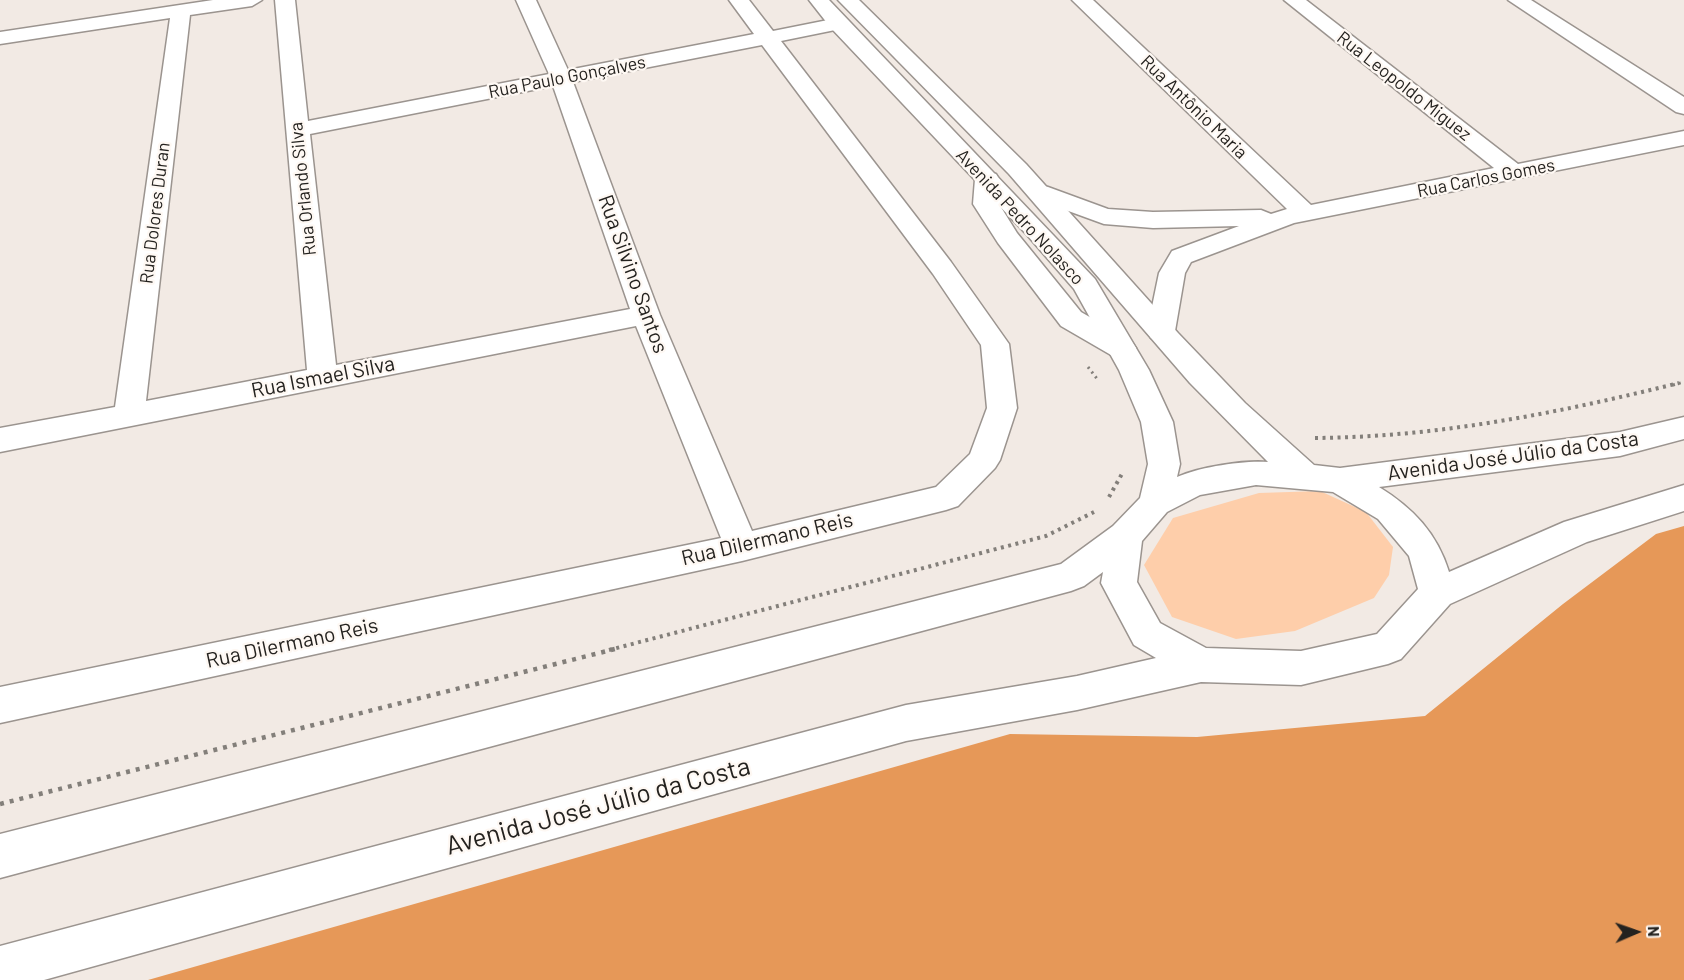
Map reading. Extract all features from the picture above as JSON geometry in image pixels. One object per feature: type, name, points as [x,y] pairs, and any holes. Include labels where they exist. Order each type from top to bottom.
[{"type":"street","points":[[0,38],[252,0]]},
{"type":"street","name":"Rua Orlando Silva","points":[[285,0],[322,377]]},
{"type":"street","name":"Rua Silvino Santos","points":[[526,0],[561,78],[646,315],[742,546]]},
{"type":"street","name":"Rua Dilermano Reis","points":[[0,705],[742,546],[946,497],[984,460],[1002,408],[995,344],[942,268],[739,0]]},
{"type":"street","name":"Avenida Pedro Nolasco","points":[[819,0],[838,24],[987,179],[986,204],[1007,237],[1071,319],[1121,348],[1157,422],[1164,464],[1155,503]]},
{"type":"street","name":"Avenida Pedro Nolasco","points":[[848,0],[1039,192],[1257,437],[1305,476]]},
{"type":"street","name":"Rua Antônio Maria","points":[[1082,0],[1297,215]]},
{"type":"street","name":"Rua Leopoldo Miguez","points":[[1294,0],[1515,173]]},
{"type":"street","points":[[1518,0],[1684,107]]},
{"type":"street","name":"Rua Dolores Duran","points":[[129,415],[181,12]]},
{"type":"street","name":"Rua Paulo Gonçalves","points":[[296,130],[838,24]]},
{"type":"street","name":"Rua Carlos Gomes","points":[[1297,215],[1684,138]]},
{"type":"street","name":"Avenida Pedro Nolasco","points":[[1039,192],[1104,216],[1153,220],[1297,215]]},
{"type":"street","points":[[1161,331],[1172,273],[1181,257],[1297,215]]},
{"type":"street","points":[[1153,220],[1172,235],[1181,257]]},
{"type":"street","name":"Rua Ismael Silva","points":[[0,440],[646,315]]},
{"type":"street","name":"Avenida José Júlio da Costa","points":[[1340,480],[1620,444],[1684,428]]},
{"type":"street","points":[[0,856],[1071,576],[1125,536],[1155,503],[1193,484],[1256,473],[1340,480],[1390,510],[1425,550],[1437,593]]},
{"type":"street","points":[[1125,536],[1119,583],[1147,634],[1201,665],[1301,669],[1388,648],[1437,593],[1576,532],[1684,498]]},
{"type":"street","name":"Avenida José Júlio da Costa","points":[[0,969],[906,723],[1077,693],[1201,665]]},
{"type":"path","points":[[1257,437],[1331,438],[1408,435],[1574,410],[1684,382]]},
{"type":"shaded area","points":[[1320,491],[1366,512],[1393,547],[1389,575],[1374,598],[1295,631],[1236,639],[1172,617],[1144,565],[1173,518],[1259,493]]},
{"type":"shaded area","points":[[1684,526],[1684,980],[148,980],[1010,734],[1197,737],[1425,716],[1563,604],[1656,534]]}]
